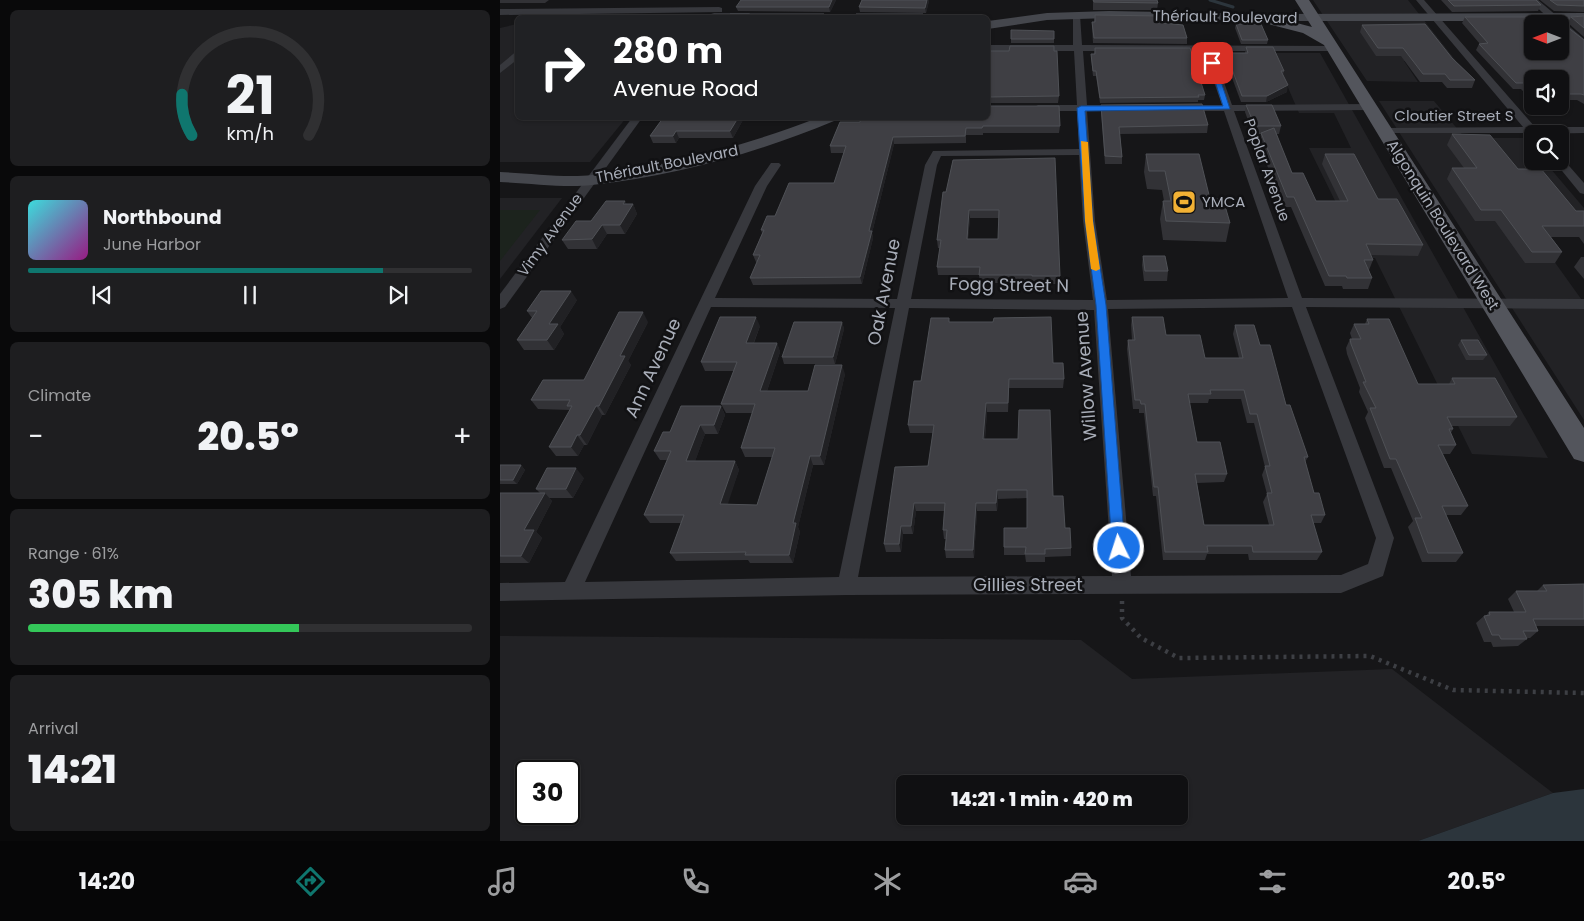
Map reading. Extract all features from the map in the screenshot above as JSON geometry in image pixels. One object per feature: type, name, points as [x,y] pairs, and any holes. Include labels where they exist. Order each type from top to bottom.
[{"type":"main road","points":[[1258,17],[1281,13],[1301,0]]},
{"type":"main road","name":"Algonquin Boulevard West","points":[[1301,0],[1370,107],[1584,451]]},
{"type":"main road","name":"Thériault Boulevard","points":[[990,25],[1010,20],[1076,15],[1313,18],[1524,17]]},
{"type":"main road","points":[[1258,17],[1308,30],[1331,46]]},
{"type":"main road","name":"Thériault Boulevard","points":[[1569,17],[1584,17]]},
{"type":"main road","name":"Thériault Boulevard","points":[[500,177],[590,180],[695,162],[777,139],[824,120]]},
{"type":"street","points":[[559,15],[576,0]]},
{"type":"street","points":[[1420,0],[1528,125]]},
{"type":"street","points":[[1533,0],[1551,15]]},
{"type":"street","points":[[500,12],[563,10],[717,12],[750,15]]},
{"type":"street","name":"Willow Avenue","points":[[1076,15],[1089,221],[1101,305],[1122,585]]},
{"type":"street","points":[[1569,31],[1584,44]]},
{"type":"street","points":[[990,48],[1331,46]]},
{"type":"street","name":"Poplar Avenue","points":[[1207,48],[1297,302]]},
{"type":"street","points":[[500,70],[515,57]]},
{"type":"street","points":[[1169,108],[1370,107]]},
{"type":"street","points":[[1025,108],[1130,108]]},
{"type":"street","name":"Vimy Avenue","points":[[500,304],[635,120]]},
{"type":"street","name":"Cloutier Street S","points":[[1569,131],[1584,130]]},
{"type":"street","name":"Cloutier Street S","points":[[1384,131],[1524,132]]},
{"type":"street","name":"Oak Avenue","points":[[847,586],[902,303],[931,165],[937,153],[1085,152]]},
{"type":"street","name":"Ann Avenue","points":[[571,590],[761,186],[775,165]]},
{"type":"street","points":[[1567,170],[1584,190]]},
{"type":"street","name":"Fogg Street N","points":[[706,302],[1101,305],[1297,302],[1584,304]]},
{"type":"street","name":"Gillies Street","points":[[571,590],[847,586],[1341,584],[1376,570],[1385,538],[1297,302]]},
{"type":"street","points":[[500,592],[571,590]]},
{"type":"path","points":[[1122,585],[1122,618],[1141,638],[1179,658],[1370,656],[1454,690],[1584,693]]},
{"type":"shaded area","points":[[1313,0],[1408,0],[1456,61],[1404,61],[1418,82],[1367,81]]},
{"type":"shaded area","points":[[709,14],[708,15],[582,15]]},
{"type":"shaded area","points":[[515,24],[515,120],[624,120],[590,162],[500,162],[500,28]]},
{"type":"shaded area","points":[[1273,53],[1320,53],[1548,458],[1472,454],[1375,258],[1366,258],[1345,221],[1309,148],[1351,148],[1334,113],[1299,113]]},
{"type":"shaded area","points":[[1379,101],[1434,101],[1465,138],[1524,138],[1524,170],[1552,170],[1584,208],[1584,221],[1526,222],[1584,303],[1584,420]]},
{"type":"shaded area","points":[[500,198],[562,198],[500,279]]},
{"type":"shaded area","points":[[500,210],[540,210],[500,261]]},
{"type":"shaded area","points":[[500,636],[1081,640],[1132,679],[1392,669],[1553,793],[1418,841],[500,841]]},
{"type":"shaded area","points":[[1584,789],[1584,841],[1418,841],[1553,793]]},
{"type":"building","points":[[741,0],[832,0],[829,7],[736,7]]},
{"type":"building","points":[[862,0],[927,0],[925,8],[859,7]]},
{"type":"building","points":[[1093,0],[1157,0],[1158,3],[1094,2]]},
{"type":"building","points":[[1448,0],[1536,0],[1541,5],[1454,6]]},
{"type":"building","points":[[1550,0],[1584,0],[1584,6],[1557,5]]},
{"type":"building","points":[[730,14],[824,14],[824,15]]},
{"type":"building","points":[[856,14],[923,14],[923,15]]},
{"type":"building","points":[[1095,15],[1160,16],[1163,23],[1183,25],[1187,38],[1094,38],[1092,22],[1095,22]]},
{"type":"building","points":[[1584,16],[1584,28],[1571,17]]},
{"type":"building","points":[[1465,17],[1524,17],[1524,60],[1569,60],[1569,28],[1584,40],[1584,95],[1569,94],[1569,70],[1524,70],[1524,83],[1516,83],[1479,44],[1488,43]]},
{"type":"building","points":[[1236,24],[1261,24],[1268,40],[1242,40]]},
{"type":"building","points":[[1425,24],[1452,58],[1475,80],[1450,80],[1445,74],[1423,74],[1403,48],[1378,48],[1362,25]]},
{"type":"building","points":[[1011,30],[1054,31],[1054,39],[1011,39]]},
{"type":"building","points":[[1010,46],[1054,46],[1054,51],[1057,51],[1059,96],[990,97],[990,51],[1009,51]]},
{"type":"building","points":[[1246,47],[1273,47],[1288,85],[1267,96],[1242,96],[1226,53],[1248,53]]},
{"type":"building","points":[[1095,48],[1190,48],[1205,95],[1198,95],[1199,97],[1100,98],[1091,54],[1095,54]]},
{"type":"building","points":[[1202,104],[1208,125],[1119,127],[1122,157],[1105,156],[1101,105]]},
{"type":"building","points":[[1246,105],[1272,105],[1281,126],[1255,126]]},
{"type":"building","points":[[990,106],[1059,106],[1060,126],[983,126],[982,128],[966,128],[965,136],[893,137],[869,231],[872,231],[860,277],[750,278],[760,255],[753,255],[764,230],[761,230],[767,216],[775,216],[789,183],[834,183],[846,146],[830,146],[840,122],[860,122],[860,120],[990,120]]},
{"type":"building","points":[[662,120],[737,120],[730,131],[676,131],[673,136],[650,136]]},
{"type":"building","points":[[1274,128],[1292,173],[1303,173],[1316,201],[1348,201],[1325,154],[1354,154],[1378,199],[1397,199],[1423,245],[1366,244],[1373,260],[1364,260],[1372,278],[1329,276],[1294,197],[1287,197],[1261,133]]},
{"type":"building","points":[[1452,134],[1490,135],[1518,169],[1542,170],[1576,211],[1584,211],[1584,226],[1542,226],[1562,252],[1532,252],[1501,210],[1481,210],[1452,168],[1477,168]]},
{"type":"building","points":[[1146,154],[1199,154],[1210,199],[1223,199],[1230,223],[1166,221],[1163,201],[1171,201],[1165,171],[1149,171]]},
{"type":"building","points":[[1055,158],[1060,276],[979,275],[980,267],[937,267],[941,240],[937,240],[943,192],[946,192],[953,160]],"holes":[[[969,210],[999,210],[998,239],[967,239]]]},
{"type":"building","points":[[606,201],[625,201],[623,204],[633,204],[620,225],[602,225],[592,239],[562,240],[576,221],[591,221]]},
{"type":"building","points":[[1143,256],[1165,256],[1168,271],[1145,271]]},
{"type":"building","points":[[541,291],[571,291],[549,324],[558,324],[547,340],[517,340],[537,311],[527,311]]},
{"type":"building","points":[[619,312],[643,312],[620,356],[625,356],[599,406],[596,406],[571,447],[549,447],[572,406],[567,406],[570,400],[531,400],[543,380],[584,380]]},
{"type":"building","points":[[720,317],[756,317],[746,343],[777,343],[760,391],[808,391],[815,365],[842,365],[820,456],[810,456],[793,523],[796,523],[789,555],[745,555],[746,552],[670,553],[684,515],[644,515],[671,451],[654,451],[663,432],[670,432],[681,406],[721,406],[714,425],[700,425],[686,461],[735,461],[720,504],[757,505],[775,448],[741,448],[755,404],[721,404],[737,362],[701,362]]},
{"type":"building","points":[[1051,317],[1053,363],[1063,363],[1064,379],[1009,379],[1008,403],[986,403],[983,439],[1018,439],[1019,410],[1050,410],[1053,496],[1063,496],[1065,528],[1070,528],[1071,548],[1045,549],[1045,554],[1025,554],[1026,547],[1004,547],[1004,528],[1027,528],[1027,490],[997,490],[996,503],[976,503],[973,550],[945,550],[947,530],[943,530],[945,503],[914,503],[911,526],[901,526],[899,544],[884,544],[895,467],[928,466],[934,425],[908,425],[914,381],[921,381],[931,318],[949,318],[949,322],[993,322],[994,318]]},
{"type":"building","points":[[1132,317],[1163,317],[1166,335],[1200,335],[1205,358],[1243,358],[1235,325],[1254,325],[1260,345],[1270,345],[1286,405],[1290,405],[1308,457],[1304,457],[1314,493],[1319,493],[1325,515],[1311,515],[1322,552],[1253,552],[1252,546],[1207,546],[1208,552],[1165,552],[1158,487],[1154,487],[1145,404],[1141,404],[1140,400],[1135,400],[1128,340],[1135,340]],"holes":[[[1210,390],[1244,390],[1250,414],[1257,414],[1270,466],[1265,466],[1272,493],[1267,493],[1274,525],[1204,525],[1195,474],[1227,474],[1220,442],[1197,442],[1188,394],[1211,394]]]},
{"type":"building","points":[[1367,319],[1389,319],[1418,384],[1455,384],[1452,378],[1495,378],[1517,417],[1447,417],[1453,429],[1449,429],[1456,445],[1438,445],[1468,506],[1442,506],[1463,553],[1428,553],[1415,518],[1422,518],[1396,459],[1390,459],[1370,408],[1376,408],[1363,382],[1366,382],[1351,344],[1350,339],[1361,339],[1354,324],[1369,324]]},
{"type":"building","points":[[794,322],[842,322],[833,357],[782,357]]},
{"type":"building","points":[[1461,340],[1478,340],[1487,355],[1469,355]]},
{"type":"building","points":[[500,465],[521,465],[513,480],[500,480]]},
{"type":"building","points":[[547,468],[576,468],[566,489],[536,489]]},
{"type":"building","points":[[500,493],[545,493],[524,530],[534,530],[521,556],[500,556]]},
{"type":"building","points":[[1584,584],[1584,619],[1533,619],[1538,631],[1523,631],[1527,639],[1501,639],[1499,635],[1492,635],[1484,616],[1490,615],[1489,612],[1526,612],[1516,591],[1547,591],[1543,585]]},
{"type":"waterway","points":[[1210,0],[1233,7]]},
{"type":"slow traffic","points":[[1084,142],[1089,221],[1096,269]]},
{"type":"place","name":"YMCA","points":[[1184,202]]},
{"type":"route","points":[[1119,548],[1101,305],[1089,221],[1081,108],[1227,108],[1212,63]]}]
